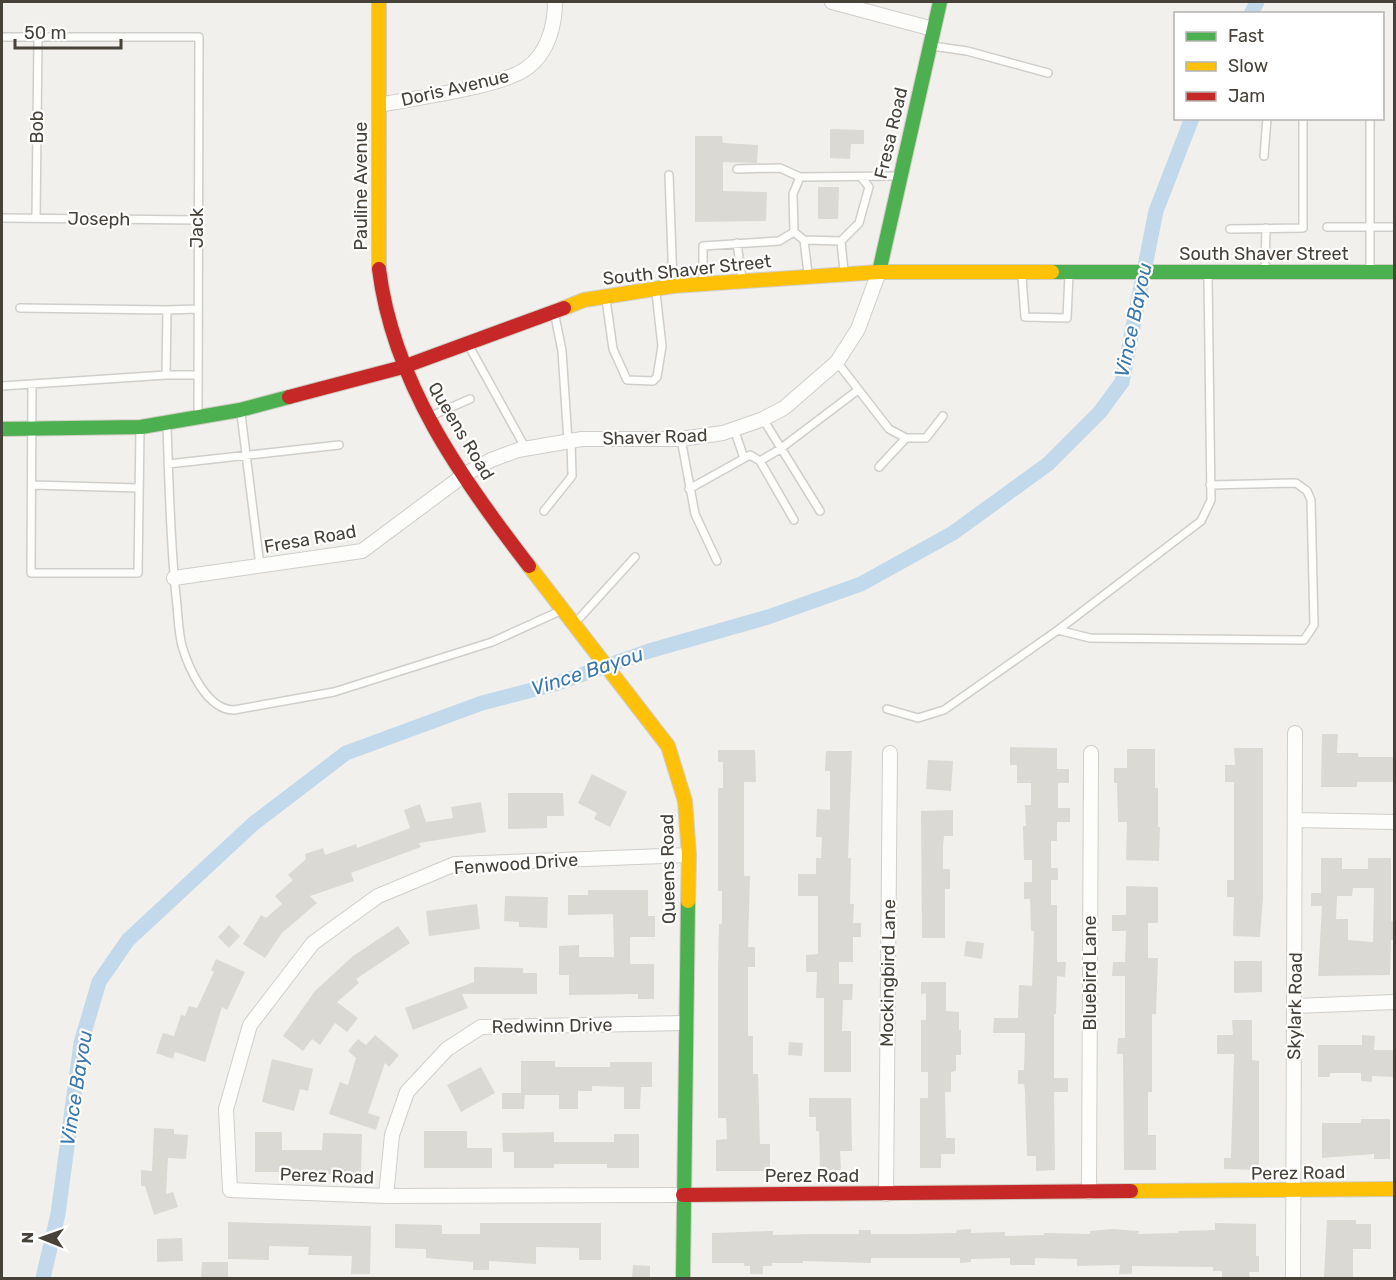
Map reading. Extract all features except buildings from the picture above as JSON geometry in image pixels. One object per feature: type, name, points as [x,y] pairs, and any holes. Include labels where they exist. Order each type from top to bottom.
[{"type":"street","name":"Pauline Avenue","points":[[379,2],[378,258],[383,300],[403,366]]},
{"type":"street","name":"Doris Avenue","points":[[379,105],[504,80],[528,68],[552,31],[555,2]]},
{"type":"street","points":[[832,2],[933,29]]},
{"type":"street","name":"Fresa Road","points":[[879,272],[940,2]]},
{"type":"street","name":"South Shaver Street","points":[[2,429],[141,427],[240,410],[403,366],[584,300],[673,286],[879,272],[1395,272]]},
{"type":"street","name":"Shaver Road","points":[[464,475],[491,460],[526,449],[569,441],[681,439],[734,429],[763,419],[784,408],[837,362],[858,329],[879,272]]},
{"type":"street","name":"Queens Road","points":[[403,366],[429,417],[464,475],[561,611],[588,640],[668,746],[685,801],[689,855],[682,1278]]},
{"type":"street","name":"Fresa Road","points":[[174,578],[362,551],[464,475]]},
{"type":"street","name":"Skylark Road","points":[[1293,1278],[1297,820],[1295,733]]},
{"type":"street","name":"Mockingbird Lane","points":[[886,1194],[890,753]]},
{"type":"street","name":"Bluebird Lane","points":[[1089,1192],[1091,753]]},
{"type":"street","points":[[1297,820],[1395,822]]},
{"type":"street","name":"Fenwood Drive","points":[[230,1190],[225,1109],[250,1025],[313,943],[378,896],[455,864],[689,855]]},
{"type":"street","points":[[1295,1006],[1395,1002]]},
{"type":"street","name":"Redwinn Drive","points":[[386,1196],[392,1135],[407,1092],[447,1049],[482,1027],[685,1023]]},
{"type":"street","name":"Perez Road","points":[[230,1190],[386,1196],[1395,1189]]},
{"type":"lane","points":[[2,37],[38,37]]},
{"type":"lane","name":"Jack","points":[[38,37],[199,37],[198,418]]},
{"type":"lane","name":"Bob","points":[[36,218],[38,37]]},
{"type":"lane","points":[[929,45],[967,51],[1048,73]]},
{"type":"lane","points":[[1264,156],[1267,120]]},
{"type":"lane","points":[[1230,228],[1303,228],[1303,120]]},
{"type":"lane","points":[[1370,120],[1370,272]]},
{"type":"lane","points":[[737,169],[780,168],[800,177],[900,176]]},
{"type":"lane","points":[[669,175],[673,286]]},
{"type":"lane","points":[[800,177],[793,194],[794,232],[804,240],[841,241],[859,223],[869,187],[861,177]]},
{"type":"lane","name":"Joseph","points":[[2,218],[197,220]]},
{"type":"lane","points":[[1327,227],[1395,227]]},
{"type":"lane","points":[[1265,271],[1266,228]]},
{"type":"lane","points":[[704,284],[703,246],[779,241],[794,232]]},
{"type":"lane","points":[[804,240],[808,276]]},
{"type":"lane","points":[[841,241],[844,273]]},
{"type":"lane","points":[[736,243],[742,281]]},
{"type":"lane","points":[[1021,271],[1023,315],[1067,318],[1069,271]]},
{"type":"lane","points":[[887,709],[918,718],[944,710],[1058,630],[1201,520],[1211,500],[1208,271]]},
{"type":"lane","points":[[605,297],[613,350],[627,380],[652,381],[657,377],[662,346],[656,289]]},
{"type":"lane","points":[[20,308],[197,309]]},
{"type":"lane","points":[[166,375],[167,310]]},
{"type":"lane","points":[[544,511],[572,476],[562,351],[554,311]]},
{"type":"lane","points":[[468,343],[490,391],[526,449]]},
{"type":"lane","points":[[837,362],[889,429],[906,438],[926,438],[943,416]]},
{"type":"lane","points":[[2,386],[198,375]]},
{"type":"lane","points":[[32,385],[34,428],[31,573],[138,573],[141,427]]},
{"type":"lane","points":[[760,461],[780,449],[858,390]]},
{"type":"lane","points":[[429,417],[470,399]]},
{"type":"lane","points":[[240,410],[260,566]]},
{"type":"lane","points":[[763,419],[820,511]]},
{"type":"lane","points":[[167,423],[169,523],[182,644],[189,665],[211,700],[226,710],[334,692],[492,642],[561,611]]},
{"type":"lane","points":[[734,429],[744,458]]},
{"type":"lane","points":[[879,467],[906,438]]},
{"type":"lane","points":[[681,439],[695,514],[717,561]]},
{"type":"lane","points":[[168,464],[339,445]]},
{"type":"lane","points":[[689,489],[750,455],[760,461],[794,520]]},
{"type":"lane","points":[[1058,630],[1090,638],[1304,640],[1309,636],[1314,625],[1311,500],[1307,491],[1296,483],[1210,486]]},
{"type":"lane","points":[[32,485],[140,488]]},
{"type":"lane","points":[[573,624],[586,613],[635,557]]},
{"type":"waterway","name":"Vince Bayou","points":[[1252,12],[1257,2]]},
{"type":"waterway","name":"Vince Bayou","points":[[43,1278],[58,1214],[81,1043],[99,982],[128,940],[253,824],[346,753],[482,703],[555,684],[649,651],[768,617],[861,584],[953,533],[1048,464],[1100,412],[1122,382],[1156,211],[1191,120]]},
{"type":"traffic: fast","points":[[879,272],[940,2]]},
{"type":"traffic: fast","points":[[1052,272],[1394,272]]},
{"type":"traffic: fast","points":[[2,429],[141,427],[240,410],[289,397]]},
{"type":"traffic: fast","points":[[683,1278],[688,901]]},
{"type":"traffic: slow","points":[[379,2],[379,269]]},
{"type":"traffic: slow","points":[[564,308],[584,300],[673,286],[879,272],[1052,272]]},
{"type":"traffic: slow","points":[[529,566],[668,746],[685,801],[689,855],[688,901]]},
{"type":"traffic: slow","points":[[1131,1191],[1394,1189]]},
{"type":"traffic: jam","points":[[379,269],[387,311],[399,351],[434,427],[455,463],[529,566]]},
{"type":"traffic: jam","points":[[289,397],[403,367],[564,308]]},
{"type":"traffic: jam","points":[[683,1195],[1131,1191]]}]
